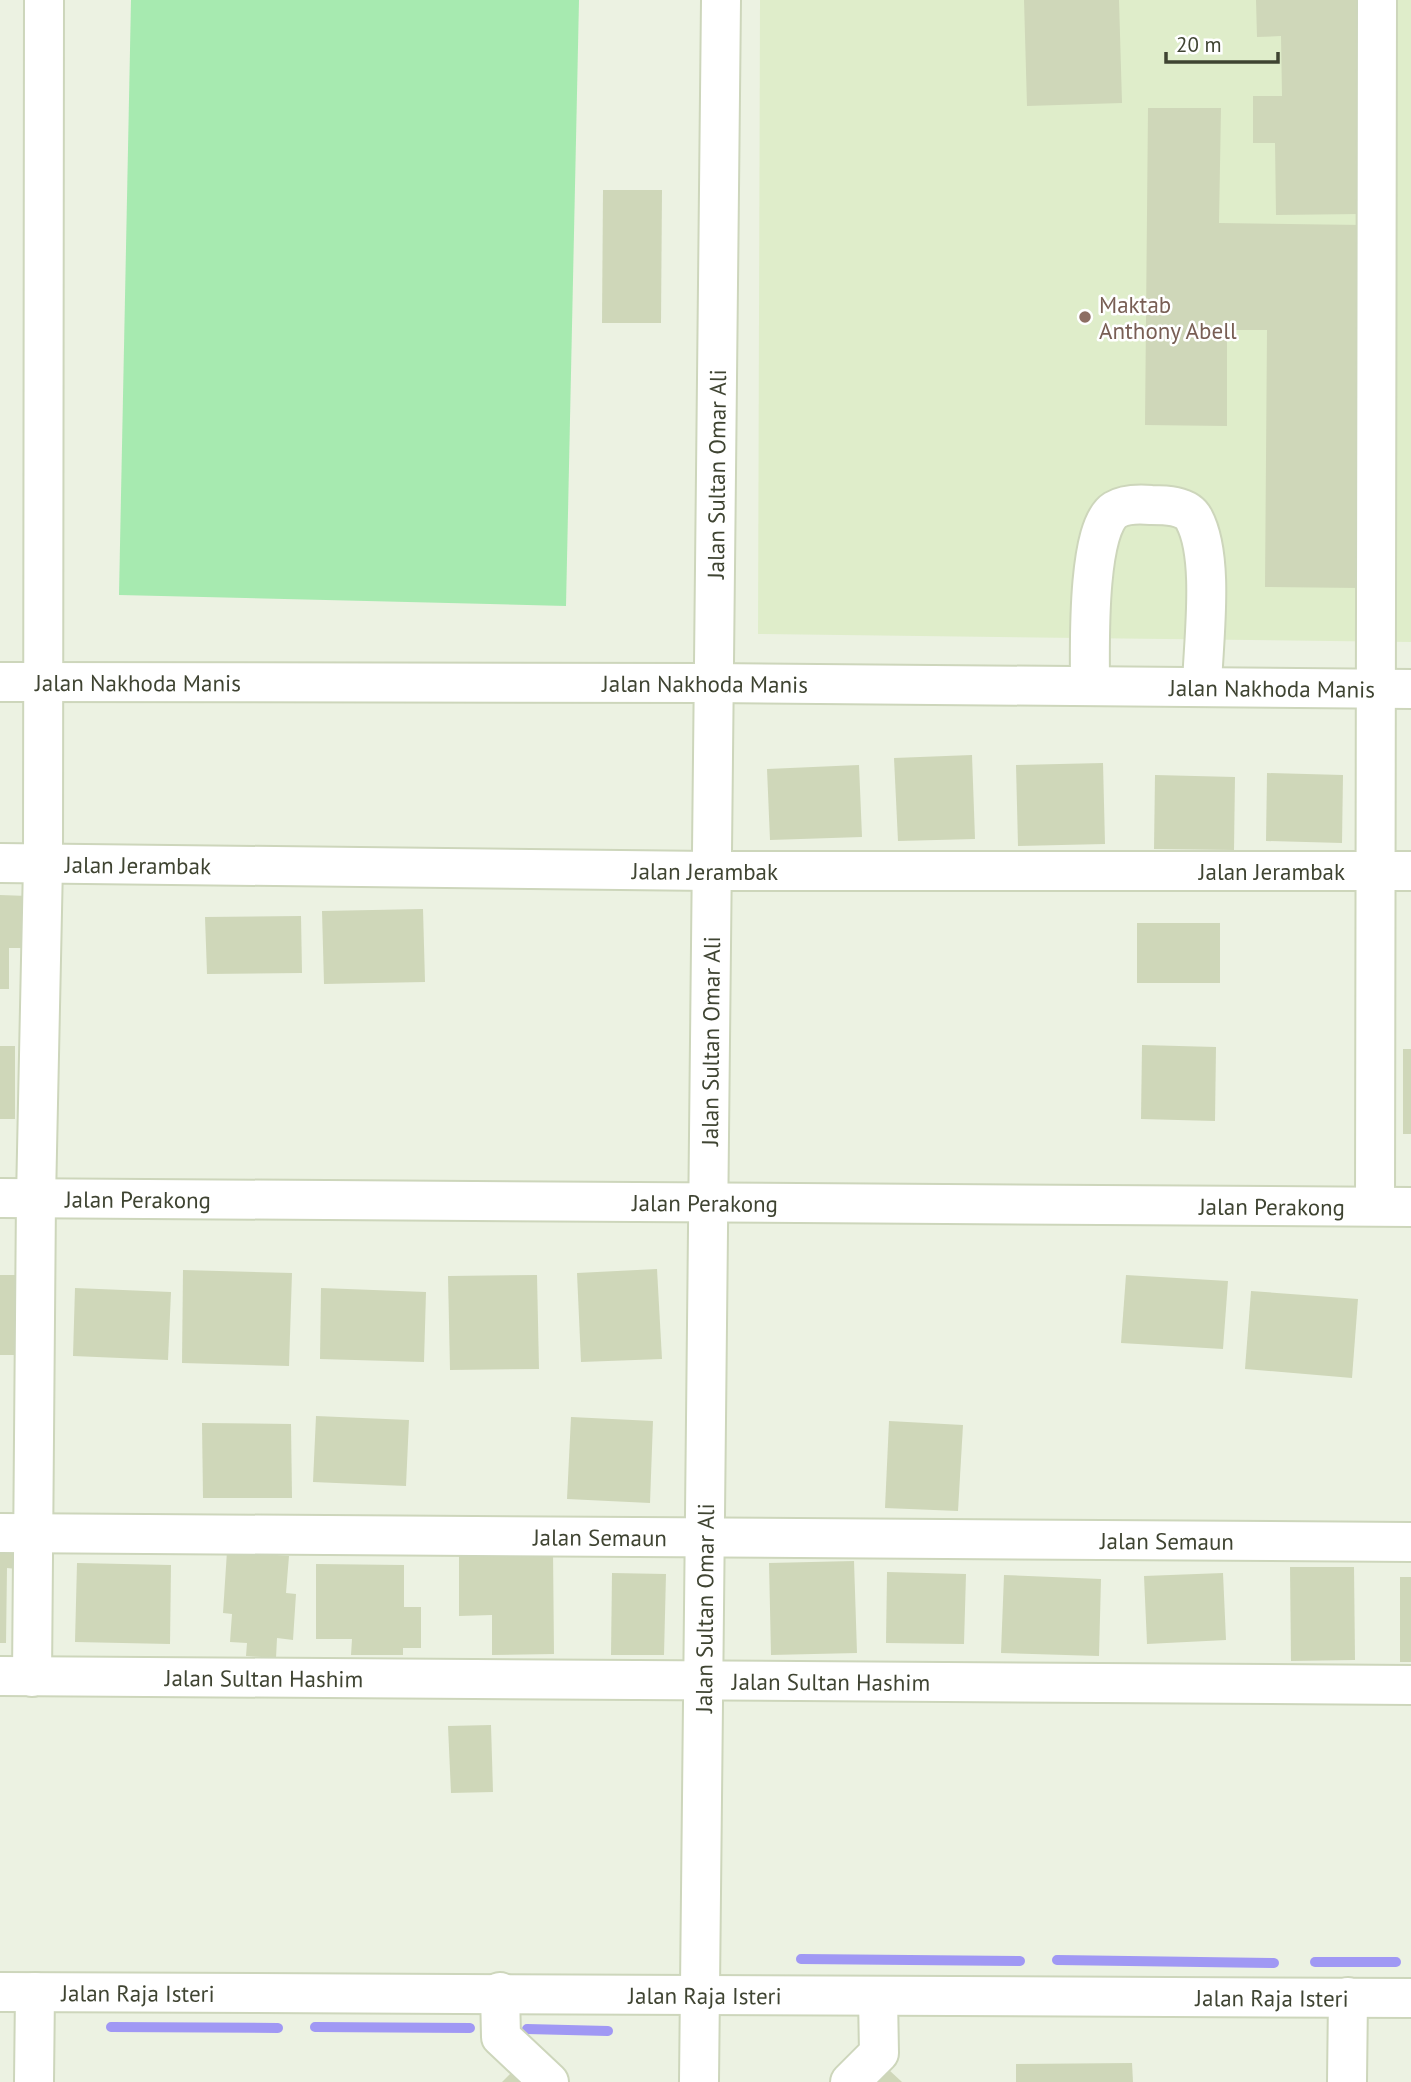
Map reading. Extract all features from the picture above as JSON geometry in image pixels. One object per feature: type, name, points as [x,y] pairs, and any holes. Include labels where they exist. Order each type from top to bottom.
[{"type":"street","points":[[16,1677],[18,1199],[43,864],[44,0]]},
{"type":"street","name":"Jalan Sultan Omar Ali","points":[[699,2082],[702,1539],[721,0]]},
{"type":"street","points":[[1377,0],[1393,689],[1393,1206]]},
{"type":"street","points":[[1090,686],[1092,570],[1106,521],[1112,511],[1126,505],[1152,505],[1179,507],[1193,516],[1203,544],[1206,567],[1202,687]]},
{"type":"street","name":"Jalan Nakhoda Manis","points":[[0,682],[712,683],[1393,689]]},
{"type":"street","name":"Jalan Jerambak","points":[[0,863],[710,871],[1393,871]]},
{"type":"street","name":"Jalan Perakong","points":[[18,1199],[1393,1206]]},
{"type":"street","name":"Jalan Semaun","points":[[16,1533],[1411,1542]]},
{"type":"street","name":"Jalan Sultan Hashim","points":[[16,1677],[1411,1685]]},
{"type":"street","points":[[17,1992],[34,2082]]},
{"type":"street","name":"Jalan Raja Isteri","points":[[17,1992],[1411,1998]]},
{"type":"street","points":[[500,1992],[501,2037],[549,2082]]},
{"type":"street","points":[[850,2082],[879,2053],[878,1997]]},
{"type":"street","points":[[1347,2082],[1348,1997]]},
{"type":"shaded area","name":"Maktab Anthony Abell","points":[[760,0],[1411,0],[1411,642],[758,634]]},
{"type":"green space","points":[[131,0],[579,0],[566,606],[119,595]]},
{"type":"building","points":[[1024,0],[1119,0],[1122,103],[1027,106]]},
{"type":"building","points":[[1256,0],[1357,0],[1360,214],[1276,215],[1275,143],[1253,143],[1253,96],[1282,96],[1281,36],[1257,37]]},
{"type":"building","points":[[1148,108],[1221,108],[1219,223],[1363,225],[1360,588],[1265,587],[1267,330],[1227,330],[1227,426],[1145,425]]},
{"type":"building","points":[[603,190],[662,190],[661,323],[602,323]]},
{"type":"building","points":[[972,755],[975,839],[898,841],[894,758]]},
{"type":"building","points":[[1103,763],[1105,844],[1018,846],[1016,765]]},
{"type":"building","points":[[859,765],[862,837],[770,840],[767,769]]},
{"type":"building","points":[[1267,773],[1343,775],[1342,843],[1266,841]]},
{"type":"building","points":[[1155,775],[1235,777],[1234,850],[1154,849]]},
{"type":"building","points":[[0,895],[28,896],[27,948],[9,948],[9,989],[0,989]]},
{"type":"building","points":[[423,909],[425,982],[324,984],[322,911]]},
{"type":"building","points":[[301,916],[302,973],[207,974],[205,917]]},
{"type":"building","points":[[1137,923],[1220,923],[1220,983],[1137,983]]},
{"type":"building","points":[[1142,1045],[1216,1047],[1215,1121],[1141,1119]]},
{"type":"building","points":[[0,1046],[15,1046],[15,1119],[0,1119]]},
{"type":"building","points":[[1403,1049],[1411,1049],[1411,1134],[1403,1134]]},
{"type":"building","points":[[657,1269],[662,1359],[581,1362],[577,1273]]},
{"type":"building","points":[[183,1270],[292,1273],[289,1366],[182,1363]]},
{"type":"building","points":[[0,1275],[21,1275],[20,1355],[0,1355]]},
{"type":"building","points":[[537,1275],[539,1369],[450,1370],[448,1276]]},
{"type":"building","points":[[1126,1275],[1228,1281],[1223,1349],[1121,1343]]},
{"type":"building","points":[[75,1288],[171,1292],[168,1360],[73,1356]]},
{"type":"building","points":[[321,1288],[426,1292],[424,1362],[320,1359]]},
{"type":"building","points":[[1251,1291],[1358,1299],[1352,1378],[1245,1369]]},
{"type":"building","points":[[316,1416],[409,1420],[406,1486],[313,1482]]},
{"type":"building","points":[[571,1417],[653,1421],[650,1503],[567,1499]]},
{"type":"building","points":[[889,1421],[963,1425],[958,1511],[885,1508]]},
{"type":"building","points":[[202,1423],[291,1424],[292,1498],[203,1498]]},
{"type":"building","points":[[227,1551],[289,1556],[286,1593],[296,1594],[293,1640],[277,1638],[276,1658],[246,1656],[247,1643],[230,1642],[232,1614],[223,1613]]},
{"type":"building","points":[[553,1551],[554,1654],[492,1655],[492,1615],[459,1616],[459,1552]]},
{"type":"building","points":[[0,1554],[18,1554],[17,1569],[7,1568],[6,1643],[0,1643]]},
{"type":"building","points":[[854,1561],[857,1653],[771,1655],[769,1563]]},
{"type":"building","points":[[77,1563],[171,1565],[170,1644],[75,1642]]},
{"type":"building","points":[[316,1564],[404,1565],[404,1607],[421,1607],[421,1648],[403,1648],[403,1655],[351,1655],[352,1639],[316,1639]]},
{"type":"building","points":[[1290,1567],[1354,1567],[1355,1660],[1291,1661]]},
{"type":"building","points":[[887,1572],[966,1574],[964,1644],[886,1643]]},
{"type":"building","points":[[612,1573],[666,1574],[664,1655],[611,1655]]},
{"type":"building","points":[[1223,1573],[1226,1640],[1147,1644],[1144,1576]]},
{"type":"building","points":[[1004,1575],[1101,1579],[1099,1656],[1001,1653]]},
{"type":"building","points":[[1400,1577],[1411,1577],[1411,1662],[1400,1662]]},
{"type":"building","points":[[491,1725],[493,1792],[451,1793],[448,1726]]},
{"type":"building","points":[[1132,2063],[1133,2082],[1016,2082],[1016,2064]]},
{"type":"building","points":[[889,2070],[902,2082],[877,2082]]},
{"type":"building","points":[[511,2073],[520,2082],[502,2082]]},
{"type":"waterway","points":[[801,1959],[1020,1961]]},
{"type":"waterway","points":[[1057,1960],[1274,1963]]},
{"type":"waterway","points":[[1315,1962],[1396,1962]]},
{"type":"waterway","points":[[111,2027],[278,2028]]},
{"type":"waterway","points":[[315,2027],[470,2028]]},
{"type":"waterway","points":[[527,2029],[608,2031]]},
{"type":"place","name":"Maktab Anthony Abell","points":[[1085,317]]}]
